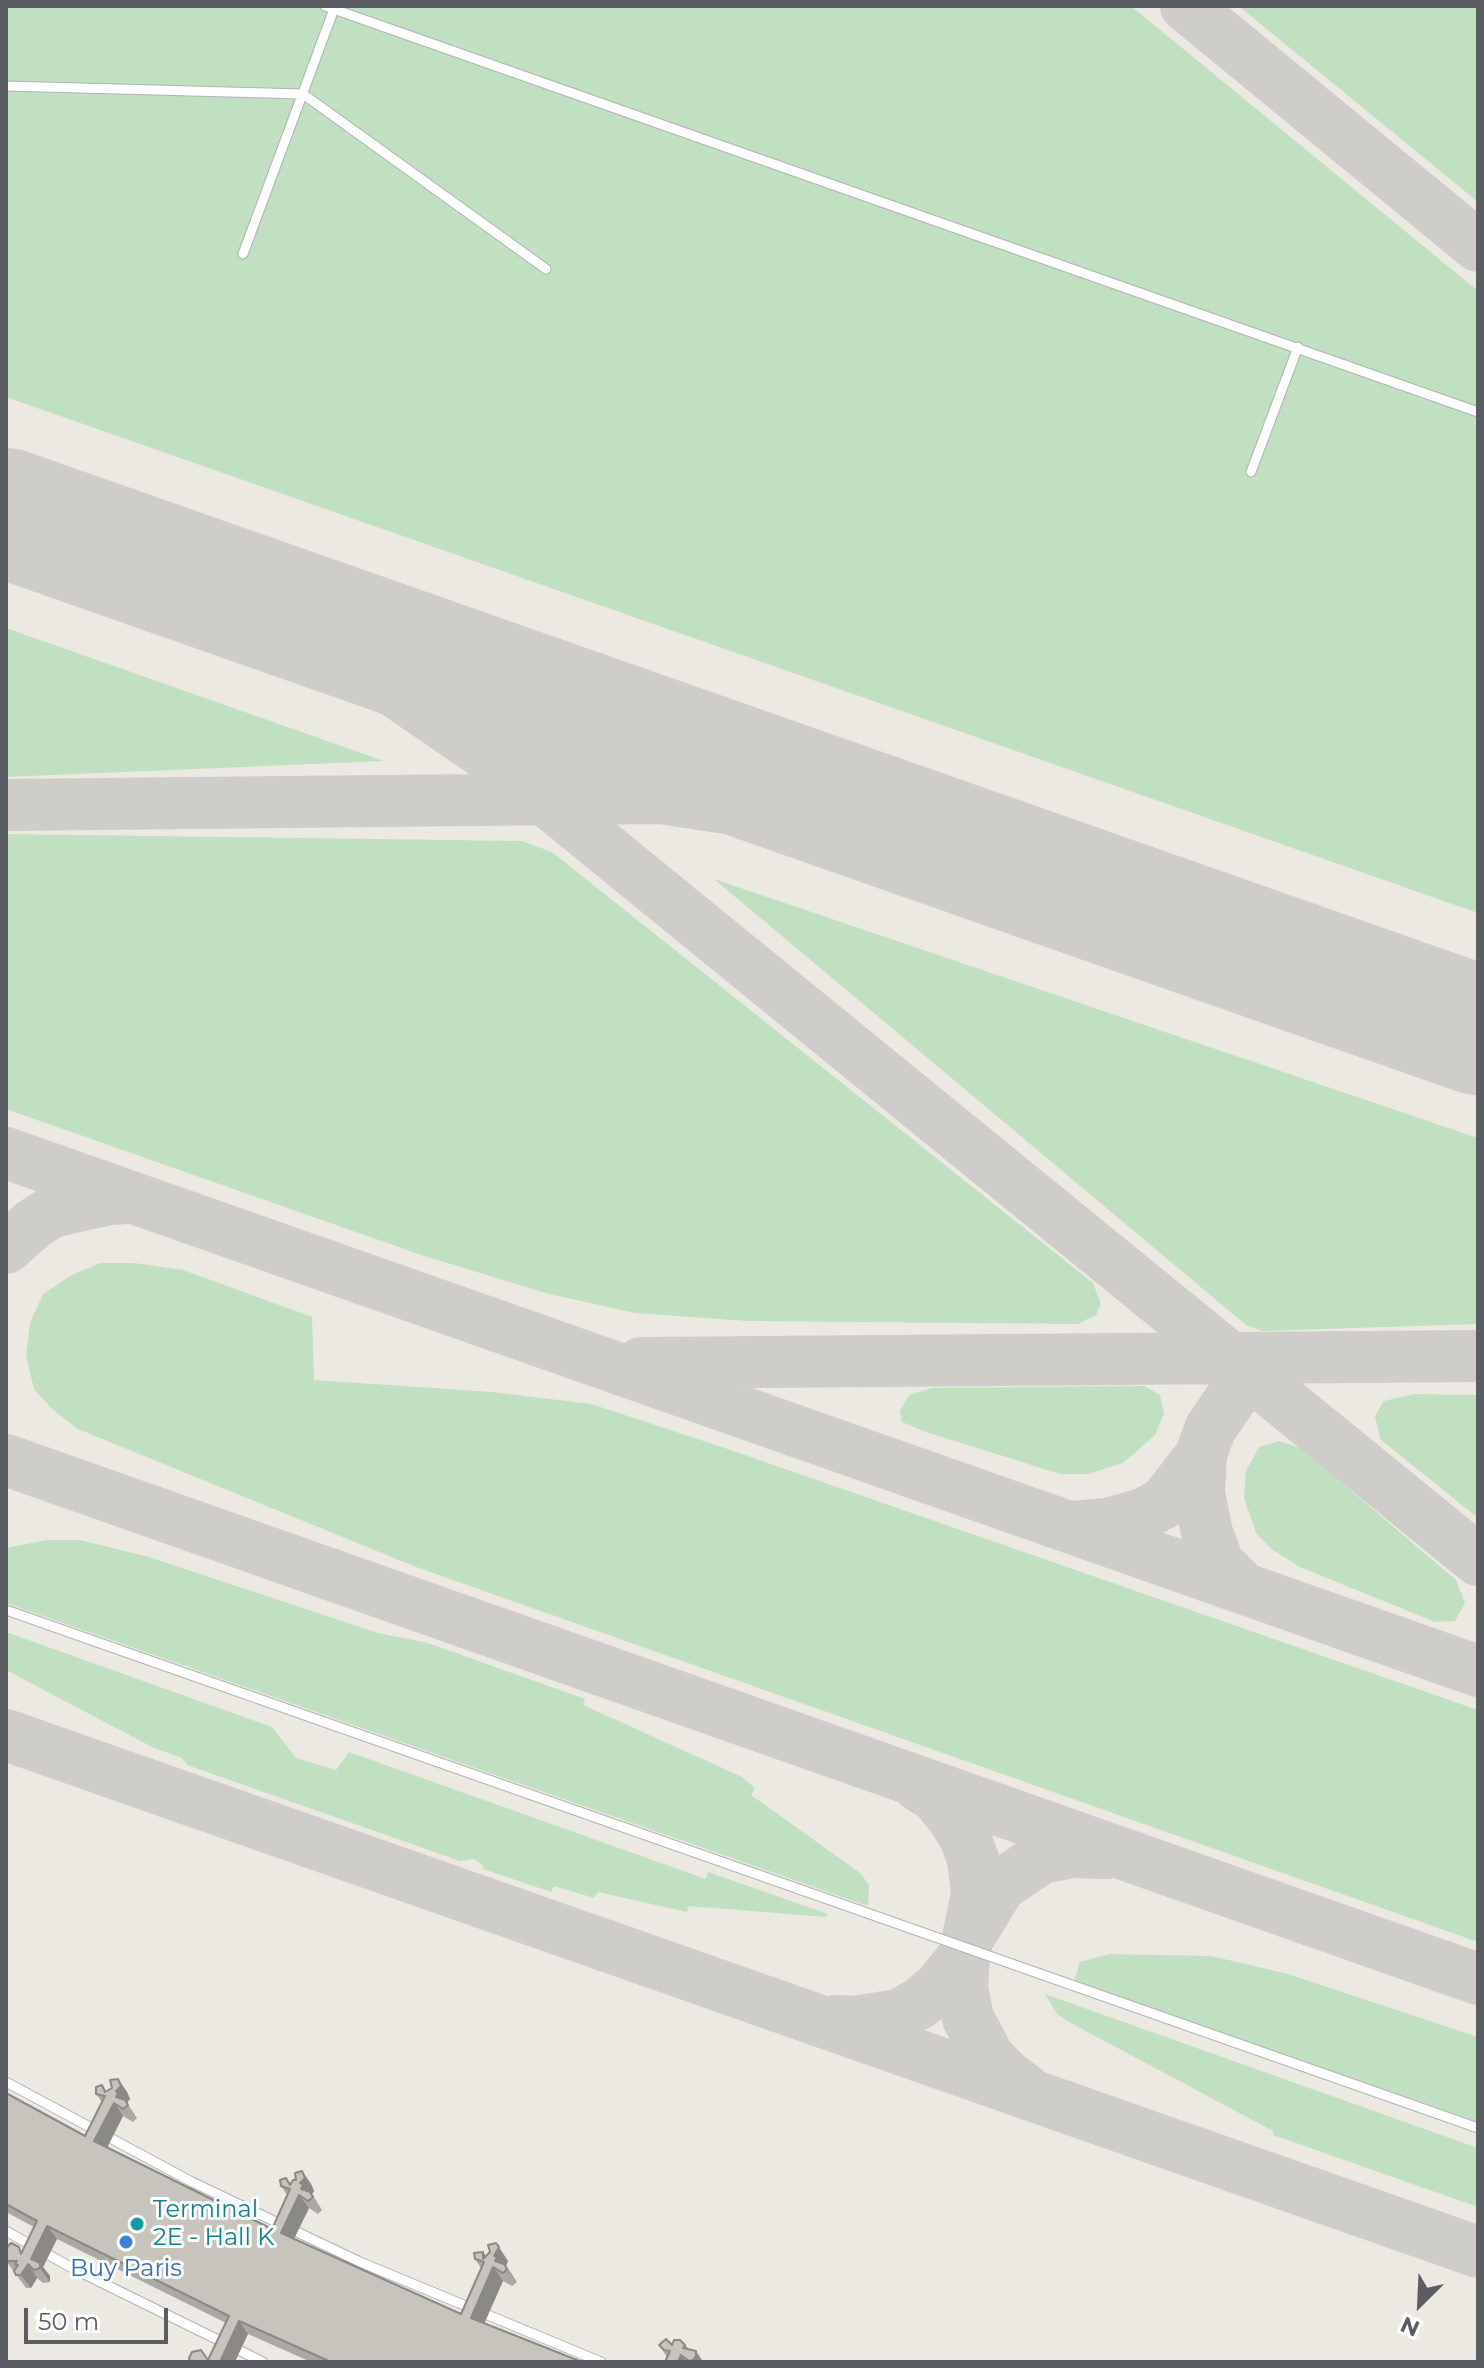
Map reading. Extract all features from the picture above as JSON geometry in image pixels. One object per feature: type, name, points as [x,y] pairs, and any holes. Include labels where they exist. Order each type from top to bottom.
[{"type":"lane","points":[[243,254],[303,94],[329,8],[1478,412]]},
{"type":"lane","points":[[6,86],[303,94],[546,269]]},
{"type":"lane","points":[[1251,472],[1298,347]]},
{"type":"lane","points":[[6,1610],[1478,2128]]},
{"type":"lane","points":[[6,2082],[192,2182],[408,2282],[601,2362]]},
{"type":"lane","points":[[6,2231],[74,2269],[263,2362]]},
{"type":"lane","points":[[404,2297],[408,2282]]},
{"type":"green space","points":[[6,6],[1131,6],[1478,291],[1478,913],[6,397]]},
{"type":"green space","points":[[1239,6],[1478,6],[1478,202],[1252,17]]},
{"type":"green space","points":[[6,628],[384,761],[6,777]]},
{"type":"green space","points":[[6,834],[522,841],[552,852],[1093,1283],[1101,1304],[1096,1315],[1078,1324],[748,1321],[635,1313],[549,1294],[424,1256],[6,1109]]},
{"type":"green space","points":[[714,879],[1478,1138],[1478,1324],[1262,1331],[1246,1325]]},
{"type":"green space","points":[[100,1263],[134,1263],[183,1270],[312,1317],[314,1380],[492,1392],[591,1404],[1478,1710],[1478,1942],[416,1567],[78,1429],[52,1409],[34,1389],[26,1356],[30,1323],[43,1294],[72,1275]]},
{"type":"green space","points":[[1144,1386],[1160,1395],[1164,1414],[1155,1435],[1123,1463],[1088,1474],[1060,1474],[923,1431],[902,1422],[900,1411],[909,1395],[932,1388]]},
{"type":"green space","points":[[1414,1394],[1478,1395],[1478,1518],[1380,1439],[1375,1416],[1384,1401]]},
{"type":"green space","points":[[1279,1441],[1301,1448],[1456,1580],[1465,1603],[1455,1621],[1435,1622],[1300,1567],[1273,1550],[1256,1533],[1244,1498],[1246,1471],[1259,1447]]},
{"type":"green space","points":[[48,1540],[80,1540],[149,1557],[378,1633],[428,1643],[585,1699],[583,1705],[742,1777],[755,1788],[751,1795],[860,1873],[869,1885],[868,1906],[6,1603],[6,1548]]},
{"type":"green space","points":[[6,1632],[272,1727],[296,1758],[336,1770],[349,1752],[706,1879],[708,1872],[828,1914],[826,1917],[688,1906],[687,1912],[598,1892],[594,1898],[554,1886],[551,1892],[483,1869],[483,1865],[474,1859],[460,1861],[187,1765],[182,1758],[154,1748],[6,1670]]},
{"type":"green space","points":[[1109,1954],[1211,1956],[1288,1974],[1478,2037],[1478,2122],[1074,1981],[1080,1962]]},
{"type":"green space","points":[[1045,1994],[1478,2148],[1478,2207],[1273,2135],[1273,2131],[1069,2022],[1057,2014]]},
{"type":"building","name":"Terminal 2E - Hall K","points":[[118,2079],[121,2086],[116,2091],[116,2097],[125,2100],[128,2105],[123,2109],[114,2103],[94,2141],[272,2229],[290,2189],[281,2186],[280,2180],[286,2178],[290,2185],[296,2180],[295,2173],[302,2171],[305,2178],[300,2183],[303,2185],[301,2189],[310,2192],[313,2197],[308,2201],[299,2195],[281,2233],[461,2314],[484,2262],[475,2259],[474,2253],[483,2252],[483,2259],[490,2252],[488,2245],[496,2243],[499,2247],[495,2261],[504,2264],[507,2269],[503,2273],[493,2267],[471,2318],[582,2362],[331,2362],[239,2321],[220,2362],[190,2362],[192,2352],[201,2350],[208,2360],[229,2316],[47,2226],[31,2259],[40,2263],[40,2268],[34,2270],[28,2264],[21,2275],[16,2275],[17,2261],[6,2261],[6,2248],[11,2243],[19,2247],[21,2254],[37,2221],[6,2204],[6,2093],[85,2136],[105,2096],[96,2094],[96,2087],[102,2085],[105,2092],[112,2088],[110,2080]]},
{"type":"building","points":[[666,2339],[672,2345],[674,2340],[680,2340],[685,2345],[683,2348],[696,2351],[696,2356],[689,2361],[681,2355],[678,2362],[665,2362],[670,2351],[659,2345]]},
{"type":"taxiway","points":[[1186,6],[1478,246]]},
{"type":"taxiway","points":[[6,513],[180,580],[299,636],[394,691],[505,767],[1478,1560]]},
{"type":"taxiway","points":[[6,805],[661,798],[811,821],[928,845],[1100,897]]},
{"type":"taxiway","points":[[6,1153],[1478,1671]]},
{"type":"taxiway","points":[[6,1248],[52,1212],[127,1198]]},
{"type":"taxiway","points":[[641,1363],[1478,1356]]},
{"type":"taxiway","points":[[1071,1527],[1107,1524],[1143,1514],[1164,1503],[1201,1455],[1210,1429],[1234,1394],[1283,1364]]},
{"type":"taxiway","points":[[1205,1443],[1201,1455],[1199,1493],[1207,1533],[1218,1563],[1243,1588]]},
{"type":"taxiway","points":[[6,1460],[1478,1979]]},
{"type":"taxiway","points":[[6,1735],[1478,2252]]},
{"type":"taxiway","points":[[919,1786],[936,1797],[953,1818],[965,1837],[973,1859],[977,1895],[964,1956],[962,1988],[968,2018],[989,2058],[1026,2090]]},
{"type":"taxiway","points":[[972,1932],[1000,1886],[1041,1858],[1073,1852],[1107,1853]]},
{"type":"taxiway","points":[[835,2021],[855,2022],[898,2015],[920,2003],[940,1986],[964,1956]]},
{"type":"runway","points":[[6,513],[1478,1030]]},
{"type":"place","name":"Terminal 2E - Hall K","points":[[137,2224]]},
{"type":"place","name":"Buy Paris","points":[[126,2242]]}]
